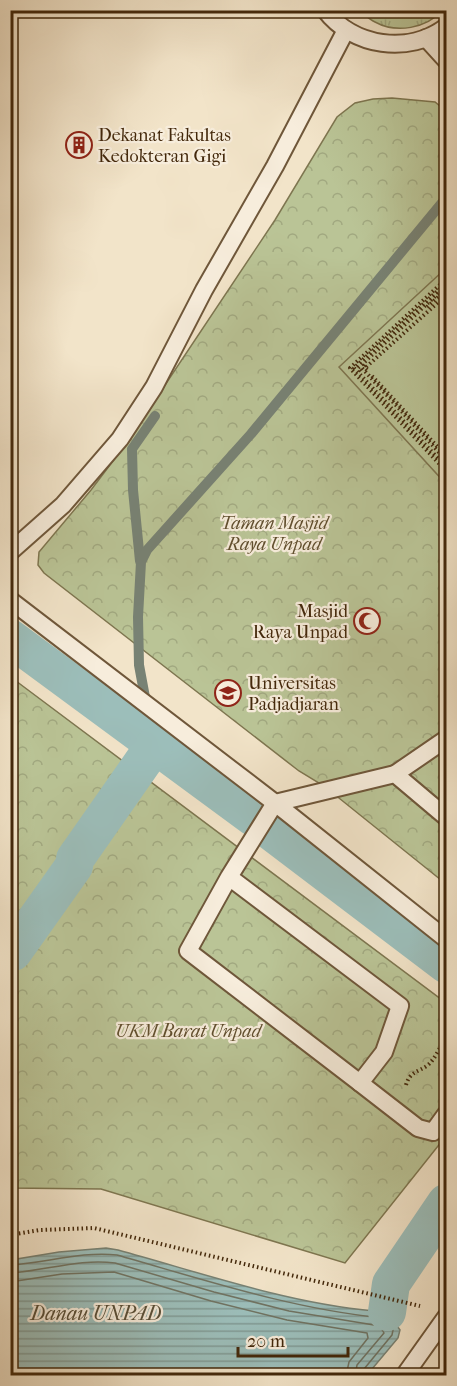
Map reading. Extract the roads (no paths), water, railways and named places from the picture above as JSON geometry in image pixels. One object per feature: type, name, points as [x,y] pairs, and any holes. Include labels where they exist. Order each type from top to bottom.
[{"type":"lane","points":[[325,10],[346,30],[364,39],[385,44],[406,43],[426,38],[447,27]]},
{"type":"lane","points":[[10,552],[63,505],[120,439],[154,387],[204,290],[275,166],[346,30]]},
{"type":"lane","points":[[426,38],[447,60]]},
{"type":"lane","points":[[10,600],[275,803],[447,939]]},
{"type":"lane","points":[[447,739],[395,774],[275,803],[229,877],[188,951],[418,1128],[434,1132],[447,1114]]},
{"type":"lane","points":[[395,774],[447,817]]},
{"type":"lane","points":[[229,877],[400,1006],[384,1052],[360,1083]]},
{"type":"lane","points":[[404,1376],[447,1317]]},
{"type":"water","name":"Danau UNPAD","points":[[106,1248],[285,1296],[353,1309],[387,1312],[400,1330],[398,1338],[367,1375],[11,1375],[11,1260],[59,1252]]},
{"type":"waterway","points":[[154,746],[139,665],[138,617],[141,562],[147,550],[251,434],[446,198]]},
{"type":"waterway","points":[[140,561],[133,490],[132,449],[155,416]]},
{"type":"waterway","points":[[10,638],[253,817]]},
{"type":"waterway","points":[[10,951],[13,952],[74,866],[75,859],[154,746]]},
{"type":"waterway","points":[[272,832],[446,964]]},
{"type":"waterway","points":[[387,1312],[391,1284],[446,1203]]},
{"type":"place","name":"Dekanat Fakultas Kedokteran Gigi","points":[[79,145]]},
{"type":"place","name":"Masjid Raya Unpad","points":[[367,621]]},
{"type":"place","name":"Universitas Padjadjaran","points":[[228,693]]},
{"type":"park label","name":"Taman Masjid Raya Unpad","points":[[274,533]]},
{"type":"park label","name":"UKM Barat Unpad","points":[[188,1031]]}]
